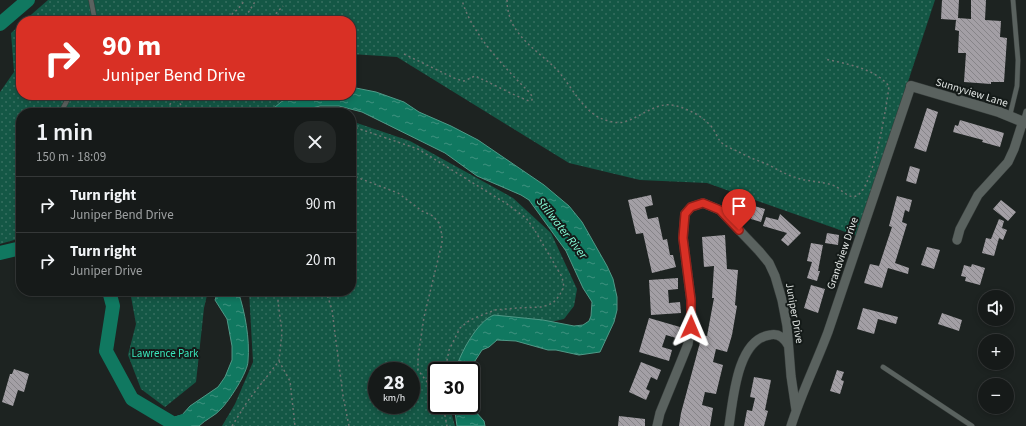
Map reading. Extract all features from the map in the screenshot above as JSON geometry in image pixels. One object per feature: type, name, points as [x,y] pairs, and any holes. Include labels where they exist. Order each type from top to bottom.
[{"type":"street","name":"Sunnyview Lane","points":[[911,86],[969,102],[1025,122]]},
{"type":"street","name":"Grandview Drive","points":[[791,426],[796,410],[828,332],[911,86]]},
{"type":"street","points":[[957,240],[960,229],[978,195],[1008,162],[1025,122]]},
{"type":"street","name":"Juniper Drive","points":[[657,426],[688,344],[691,327],[691,300],[683,238],[685,214],[691,207],[703,203],[720,210],[769,263],[776,276],[782,300],[796,410]]},
{"type":"street","points":[[729,426],[741,365],[750,347],[760,338],[770,334],[780,336],[788,345]]},
{"type":"lane","points":[[91,0],[94,16]]},
{"type":"lane","points":[[1010,116],[1016,86],[1018,60],[1013,0]]},
{"type":"lane","points":[[1025,122],[1026,111]]},
{"type":"lane","points":[[884,367],[972,426]]},
{"type":"path","points":[[230,16],[245,0]]},
{"type":"path","points":[[246,16],[256,0]]},
{"type":"path","points":[[404,54],[464,82],[475,76],[529,101],[532,100],[532,96],[528,91],[494,56],[470,19],[462,0]]},
{"type":"path","points":[[507,0],[508,10],[513,24],[529,46],[554,67],[586,106],[600,118],[615,123],[623,123],[652,108],[665,104],[674,105],[691,111],[710,126],[721,142],[740,153],[797,178],[835,186],[850,197],[855,197],[864,189],[874,161],[881,134],[889,86],[870,71],[825,58]]},
{"type":"path","points":[[274,16],[283,6]]},
{"type":"path","points":[[356,128],[418,149],[507,204],[526,218],[562,277],[564,287],[553,303],[542,307],[495,310],[470,320],[460,328],[449,350],[447,362]]},
{"type":"path","points":[[356,177],[398,193],[422,211],[433,216],[439,223],[442,243],[424,317],[418,357],[418,370],[428,383]]},
{"type":"path","points":[[232,426],[247,402],[279,362],[282,332],[278,296]]},
{"type":"path","points":[[328,296],[332,310],[343,396],[349,426]]},
{"type":"path","points":[[279,362],[290,381],[296,426]]},
{"type":"path","points":[[445,414],[447,426]]},
{"type":"green space","points":[[48,0],[935,0],[857,236],[707,183],[640,180],[569,163],[397,57],[356,54],[356,16],[30,16]]},
{"type":"green space","points":[[16,28],[16,100],[313,100],[319,108],[16,108],[16,239],[0,244],[0,92],[14,72],[11,33]]},
{"type":"green space","points":[[356,123],[410,141],[513,198],[551,233],[577,289],[574,306],[564,319],[538,325],[491,319],[472,335],[458,362],[428,362],[428,414],[452,414],[455,426],[222,426],[235,404],[253,362],[249,296],[356,296]]},
{"type":"green space","name":"Lawrence Park","points":[[131,296],[207,296],[204,308],[196,382],[165,407],[141,389],[128,355],[136,324]]},
{"type":"water","points":[[356,88],[376,92],[404,102],[419,112],[478,140],[544,185],[569,206],[582,222],[613,279],[617,297],[617,310],[614,322],[600,352],[579,355],[556,350],[548,350],[516,341],[497,340],[489,347],[482,350],[474,362],[459,362],[465,347],[481,324],[494,315],[543,320],[574,326],[583,325],[589,321],[592,302],[583,288],[566,251],[529,200],[477,176],[445,153],[356,110],[356,108],[320,106],[312,108],[274,108],[285,100],[356,100]]},
{"type":"water","points":[[216,296],[239,296],[248,335],[248,361],[245,372],[238,386],[219,411],[199,426],[166,426],[165,425],[175,417],[182,415],[190,406],[218,387],[225,377],[232,360],[232,346],[227,319],[215,300]]},
{"type":"water","points":[[455,414],[478,414],[484,421],[485,426],[457,426]]},
{"type":"building","points":[[942,0],[959,0],[958,18],[971,19],[971,0],[986,0],[985,20],[1001,21],[1000,37],[1007,38],[1004,82],[991,82],[991,84],[964,82],[966,53],[958,53],[959,31],[955,30],[956,20],[941,19]]},
{"type":"building","points":[[927,108],[938,112],[926,152],[914,148]]},
{"type":"building","points":[[960,120],[1004,133],[1000,147],[982,142],[983,140],[953,132],[955,125],[958,126]]},
{"type":"building","points":[[910,166],[920,169],[916,184],[906,181]]},
{"type":"building","points":[[651,195],[653,205],[645,207],[648,219],[658,217],[663,240],[667,239],[670,255],[673,255],[676,267],[652,273],[643,233],[636,234],[628,200]]},
{"type":"building","points":[[738,195],[748,198],[746,206],[736,203]]},
{"type":"building","points":[[897,196],[912,200],[909,212],[905,210],[902,222],[907,224],[895,263],[909,268],[908,274],[888,268],[882,288],[864,283],[870,264],[879,266],[892,227],[889,226]]},
{"type":"building","points":[[1001,200],[1016,212],[1008,221],[993,209]]},
{"type":"building","points":[[747,204],[765,209],[761,222],[751,219],[753,213],[745,211]]},
{"type":"building","points":[[780,214],[801,233],[788,246],[781,240],[787,233],[763,226],[766,217],[778,220]]},
{"type":"building","points":[[999,219],[1004,221],[1002,228],[1007,230],[1003,240],[999,238],[994,256],[982,253],[986,238],[991,239]]},
{"type":"building","points":[[827,233],[839,235],[838,245],[825,243]]},
{"type":"building","points":[[725,235],[727,269],[738,270],[735,305],[737,306],[732,335],[727,352],[716,349],[713,362],[723,365],[716,394],[705,392],[702,405],[713,408],[710,426],[679,426],[681,413],[702,335],[707,336],[714,298],[712,298],[714,266],[704,267],[702,237]]},
{"type":"building","points":[[811,243],[823,245],[818,271],[820,271],[817,281],[807,278],[812,262],[807,261]]},
{"type":"building","points":[[927,247],[940,250],[934,269],[921,265]]},
{"type":"building","points":[[972,264],[985,268],[980,285],[965,281],[966,277],[961,276],[964,265],[971,267]]},
{"type":"building","points":[[678,278],[678,289],[668,290],[669,303],[680,302],[681,313],[651,315],[649,280]]},
{"type":"building","points":[[811,285],[825,289],[818,313],[804,308]]},
{"type":"building","points":[[863,308],[898,317],[896,324],[878,319],[874,334],[857,329]]},
{"type":"building","points":[[942,313],[962,320],[959,331],[938,324]]},
{"type":"building","points":[[649,318],[680,327],[676,338],[666,335],[662,347],[672,350],[669,361],[639,352]]},
{"type":"building","points":[[641,362],[661,370],[657,380],[651,377],[646,389],[650,391],[646,400],[629,392]]},
{"type":"building","points":[[14,369],[29,374],[24,392],[18,390],[13,406],[2,402],[10,374],[12,374]]},
{"type":"building","points":[[837,370],[844,372],[841,380],[844,381],[840,394],[830,391]]},
{"type":"building","points":[[754,377],[771,380],[765,410],[768,411],[764,426],[744,426],[747,410],[752,411],[755,398],[750,397]]},
{"type":"building","points":[[619,416],[645,419],[645,426],[618,426]]},
{"type":"waterway","name":"Stillwater River","points":[[0,24],[28,0]]},
{"type":"waterway","name":"Stillwater River","points":[[0,253],[16,249]]},
{"type":"waterway","name":"Stillwater River","points":[[110,296],[113,306],[106,351],[132,399],[174,424],[187,420]]},
{"type":"route","points":[[691,327],[691,300],[683,246],[685,214],[691,207],[703,203],[720,210],[739,230]]}]
